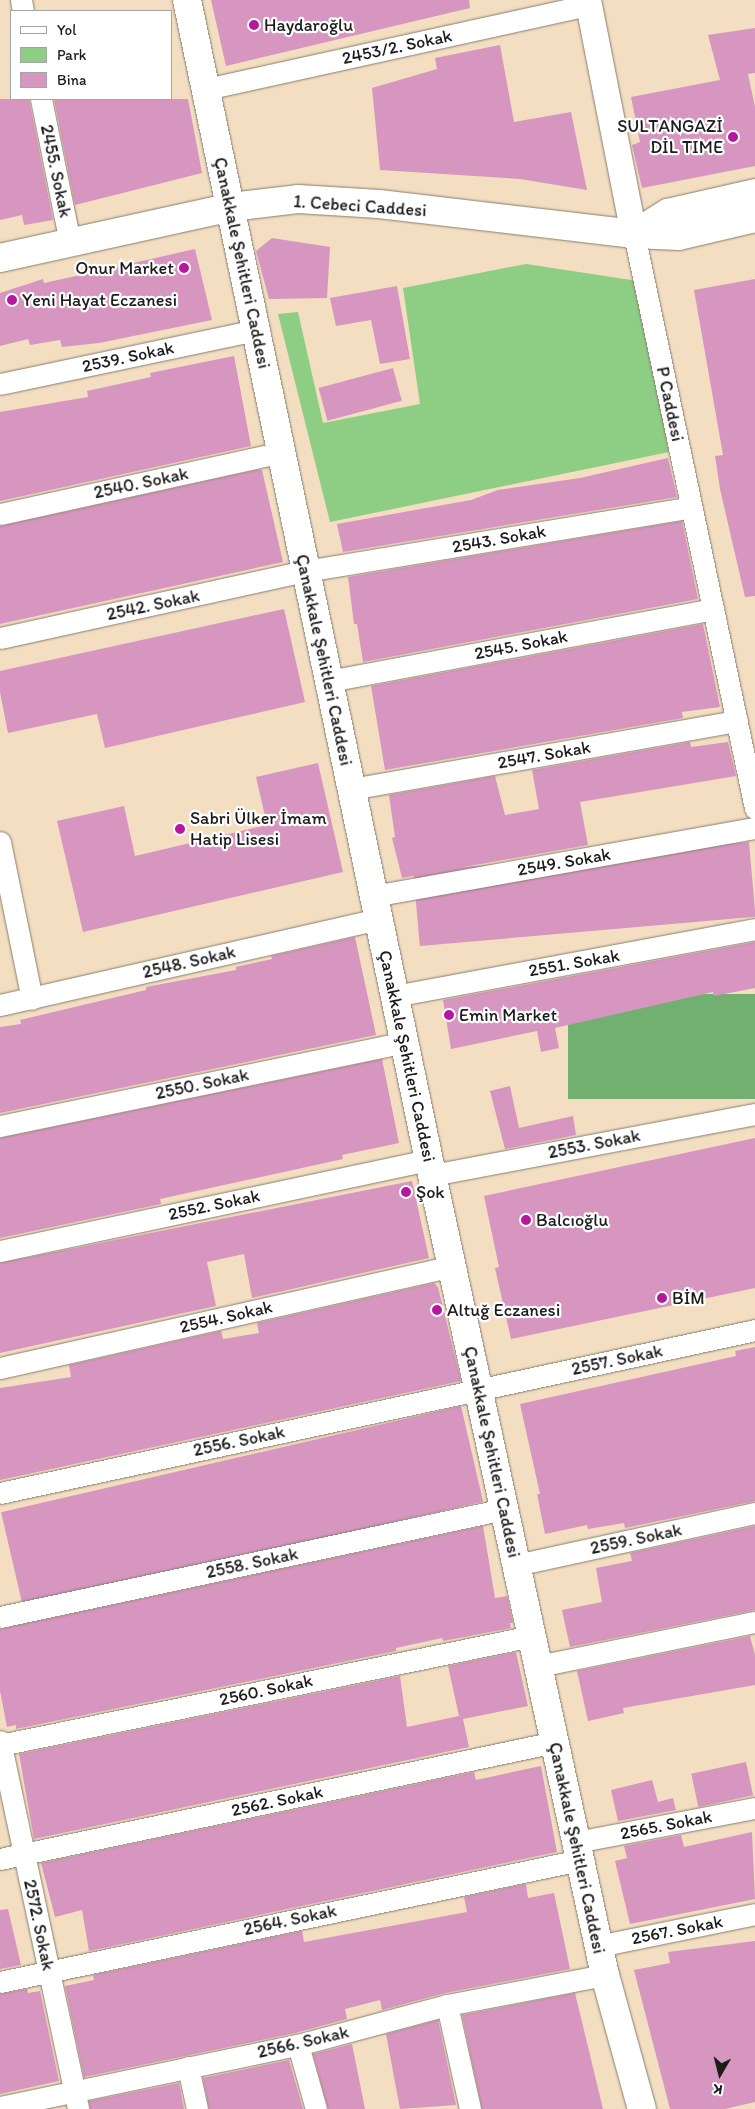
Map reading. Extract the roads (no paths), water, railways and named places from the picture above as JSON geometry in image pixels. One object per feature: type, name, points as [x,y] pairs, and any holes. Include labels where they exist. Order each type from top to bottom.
[{"type":"main road","name":"Çanakkale Şehitleri Caddesi","points":[[188,0],[375,907],[504,1510],[598,1946],[642,2109]]},
{"type":"main road","points":[[634,234],[668,212],[755,192]]},
{"type":"main road","name":"1. Cebeci Caddesi","points":[[0,258],[230,207],[298,199],[379,204],[634,234],[679,236],[755,218]]},
{"type":"street","name":"2453/2. Sokak","points":[[206,89],[588,2]]},
{"type":"street","name":"P Caddesi","points":[[588,2],[634,234],[755,808]]},
{"type":"street","name":"2455. Sokak","points":[[41,100],[70,243]]},
{"type":"street","name":"2539. Sokak","points":[[0,384],[256,330]]},
{"type":"street","name":"2540. Sokak","points":[[0,514],[281,452]]},
{"type":"street","name":"2543. Sokak","points":[[306,571],[691,507]]},
{"type":"street","name":"2542. Sokak","points":[[0,638],[306,571]]},
{"type":"street","name":"2545. Sokak","points":[[328,681],[713,609]]},
{"type":"street","name":"2547. Sokak","points":[[351,789],[737,721]]},
{"type":"street","name":"2549. Sokak","points":[[375,907],[755,828]]},
{"type":"street","points":[[0,842],[4,882],[32,998]]},
{"type":"street","name":"2548. Sokak","points":[[0,1005],[375,907]]},
{"type":"street","name":"2551. Sokak","points":[[394,996],[755,929]]},
{"type":"street","name":"2550. Sokak","points":[[0,1126],[404,1042]]},
{"type":"street","name":"2553. Sokak","points":[[431,1167],[755,1114]]},
{"type":"street","name":"2552. Sokak","points":[[0,1251],[431,1167]]},
{"type":"street","name":"2554. Sokak","points":[[0,1368],[452,1266]]},
{"type":"street","name":"2557. Sokak","points":[[479,1390],[755,1330]]},
{"type":"street","name":"2556. Sokak","points":[[0,1493],[479,1390]]},
{"type":"street","name":"2558. Sokak","points":[[0,1617],[504,1510]]},
{"type":"street","name":"2559. Sokak","points":[[516,1565],[755,1513]]},
{"type":"street","points":[[538,1666],[755,1622]]},
{"type":"street","name":"2560. Sokak","points":[[0,1744],[532,1636]]},
{"type":"street","name":"2562. Sokak","points":[[0,1859],[554,1742]]},
{"type":"street","name":"2572. Sokak","points":[[0,1744],[76,2101]]},
{"type":"street","name":"2565. Sokak","points":[[578,1851],[755,1808]]},
{"type":"street","name":"2564. Sokak","points":[[0,1982],[578,1851]]},
{"type":"street","name":"2567. Sokak","points":[[598,1946],[755,1914]]},
{"type":"street","name":"2566. Sokak","points":[[0,2107],[76,2101],[188,2067],[298,2045],[447,2005],[605,1975]]},
{"type":"street","points":[[447,2005],[470,2109]]},
{"type":"street","points":[[298,2045],[316,2109]]},
{"type":"street","points":[[188,2067],[198,2109]]},
{"type":"place","name":"Haydaroğlu","points":[[254,25]]},
{"type":"place","name":"SULTANGAZİ DİL TIME","points":[[733,137]]},
{"type":"place","name":"Onur Market","points":[[184,268]]},
{"type":"place","name":"Yeni Hayat Eczanesi","points":[[12,300]]},
{"type":"place","name":"Sabri Ülker İmam Hatip Lisesi","points":[[180,829]]},
{"type":"place","name":"Emin Market","points":[[449,1015]]},
{"type":"place","name":"Şok","points":[[406,1192]]},
{"type":"place","name":"Balcıoğlu","points":[[526,1220]]},
{"type":"place","name":"BİM","points":[[662,1298]]},
{"type":"place","name":"Altuğ Eczanesi","points":[[437,1310]]}]
